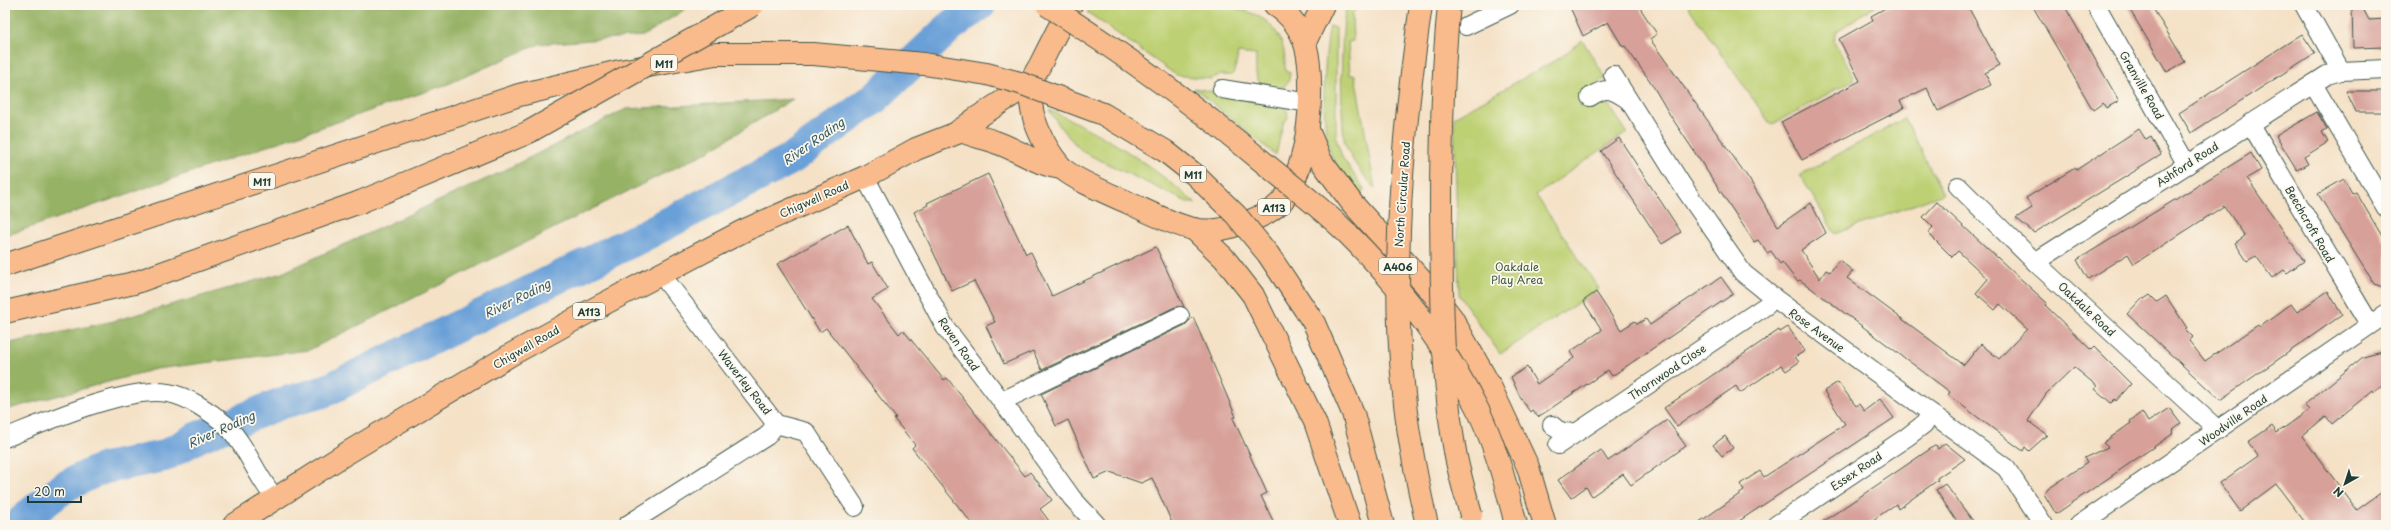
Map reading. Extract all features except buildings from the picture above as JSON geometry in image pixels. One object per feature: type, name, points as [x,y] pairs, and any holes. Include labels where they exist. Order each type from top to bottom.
[{"type":"main road","name":"M11","points":[[5,312],[134,283],[360,202],[527,133],[753,5]]},
{"type":"main road","points":[[1047,5],[1085,29],[1213,120],[1348,234],[1398,287],[1438,341],[1480,414],[1507,488],[1516,525]]},
{"type":"main road","name":"A113","points":[[1062,168],[1046,146],[1033,115],[1031,83],[1071,5]]},
{"type":"main road","name":"A113","points":[[960,130],[972,137],[995,142],[1045,166],[1062,168],[1121,199],[1194,229],[1227,229],[1249,222],[1269,212],[1287,194],[1308,130],[1311,70],[1305,42],[1297,25],[1287,13],[1275,5]]},
{"type":"main road","points":[[1305,42],[1322,5]]},
{"type":"main road","name":"North Circular Road","points":[[1421,5],[1413,58],[1398,243],[1404,393],[1412,456],[1427,525]]},
{"type":"main road","points":[[1449,5],[1444,58],[1441,165],[1445,349],[1449,403],[1456,457],[1472,520]]},
{"type":"main road","name":"M11","points":[[5,265],[424,128],[519,95],[620,71],[715,54],[813,54],[924,64],[987,74],[1020,83],[1103,114],[1165,151],[1194,174],[1236,215],[1268,254],[1314,323],[1353,413],[1383,525]]},
{"type":"main road","name":"Chigwell Road","points":[[234,525],[275,498],[512,354],[745,230],[865,177],[916,149],[957,133],[1031,83]]},
{"type":"main road","name":"A406","points":[[1308,130],[1321,161],[1352,203],[1427,286],[1452,318],[1490,386],[1528,467],[1545,525]]},
{"type":"main road","points":[[1194,229],[1224,258],[1253,295],[1314,422],[1350,525]]},
{"type":"street","points":[[1466,26],[1510,5]]},
{"type":"street","name":"Granville Road","points":[[2096,5],[2187,165]]},
{"type":"street","points":[[2304,5],[2341,71]]},
{"type":"street","name":"Ashford Road","points":[[2035,262],[2327,75],[2341,71],[2386,69]]},
{"type":"street","name":"Rose Avenue","points":[[1612,75],[1682,185],[1743,273],[1773,297],[2006,468],[2044,525]]},
{"type":"street","points":[[2313,84],[2386,208]]},
{"type":"street","points":[[1222,89],[1310,103]]},
{"type":"street","points":[[1590,97],[1601,90],[1612,90],[1627,99]]},
{"type":"street","name":"Beechcroft Road","points":[[2250,124],[2370,324]]},
{"type":"street","name":"Raven Road","points":[[865,177],[945,327],[1002,401],[1072,498],[1097,525]]},
{"type":"street","name":"Oakdale Road","points":[[1958,186],[2035,262],[2218,430]]},
{"type":"street","name":"Waverley Road","points":[[627,525],[767,436],[776,424],[660,274]]},
{"type":"street","name":"Thornwood Close","points":[[1558,445],[1766,306],[1773,297]]},
{"type":"street","name":"Woodville Road","points":[[2079,525],[2386,314]]},
{"type":"street","points":[[1002,401],[1180,316]]},
{"type":"street","points":[[5,438],[98,404],[138,393],[167,392],[183,398],[208,412],[226,425],[275,498]]},
{"type":"street","name":"Essex Road","points":[[1776,525],[1907,437],[1924,424],[1931,413]]},
{"type":"street","points":[[776,424],[806,432],[855,507]]},
{"type":"street","points":[[1552,424],[1558,430],[1565,433],[1577,432]]},
{"type":"green space","points":[[5,5],[692,5],[643,36],[539,44],[448,84],[5,236]]},
{"type":"green space","points":[[1094,5],[1193,5],[1231,8],[1249,12],[1264,20],[1276,31],[1283,48],[1285,70],[1290,72],[1289,80],[1284,87],[1274,88],[1262,85],[1257,77],[1256,55],[1238,53],[1234,71],[1230,75],[1217,76],[1211,79],[1176,75],[1087,12]]},
{"type":"green space","points":[[1347,5],[1359,5],[1352,14],[1353,41],[1348,42],[1350,75],[1355,75],[1375,189],[1354,162],[1345,143],[1343,132],[1342,51]]},
{"type":"green space","points":[[1687,5],[1876,5],[1837,31],[1834,41],[1855,79],[1771,125]]},
{"type":"green space","points":[[1330,26],[1336,28],[1336,138],[1342,157],[1364,189],[1360,196],[1344,176],[1331,154],[1325,127],[1324,91],[1326,54]]},
{"type":"green space","name":"Oakdale Play Area","points":[[1582,40],[1606,78],[1582,94],[1593,109],[1601,104],[1608,104],[1627,132],[1536,195],[1599,289],[1500,354],[1459,295],[1454,117],[1561,57]]},
{"type":"green space","points":[[1194,88],[1280,104],[1287,110],[1288,118],[1283,124],[1276,155]]},
{"type":"green space","points":[[793,99],[705,153],[309,350],[156,369],[5,410],[5,344],[114,321],[282,273],[497,174],[626,109]]},
{"type":"green space","points":[[1049,110],[1089,129],[1126,151],[1162,176],[1196,204],[1187,202],[1083,152],[1064,132]]},
{"type":"green space","points":[[1905,118],[1943,194],[1835,234],[1800,175]]},
{"type":"waterway","name":"River Roding","points":[[19,525],[27,516],[66,486],[92,473],[105,468],[164,456],[198,437],[282,403],[323,392],[639,238],[791,159],[875,98],[952,25],[980,5]]}]
